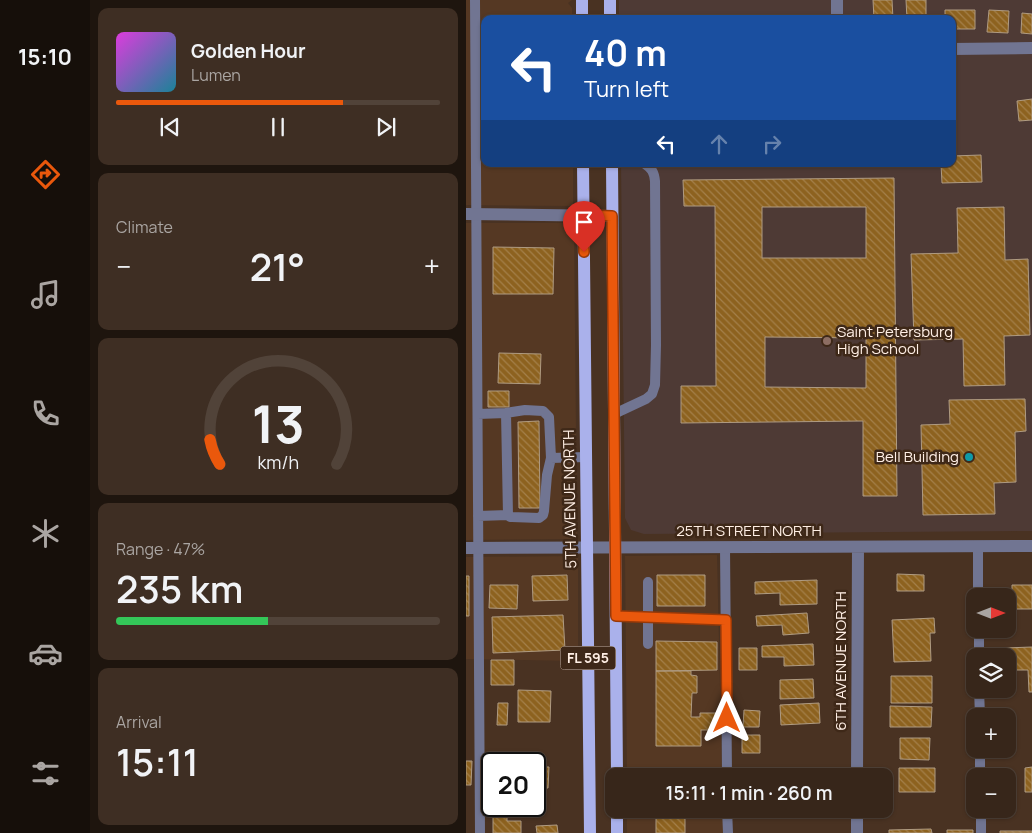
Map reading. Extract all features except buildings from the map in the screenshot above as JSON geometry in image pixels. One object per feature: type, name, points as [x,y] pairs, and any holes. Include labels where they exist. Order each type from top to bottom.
[{"type":"main road","points":[[610,0],[610,15]]},
{"type":"main road","points":[[582,3],[589,15]]},
{"type":"main road","name":"5TH AVENUE NORTH","points":[[583,167],[590,833]]},
{"type":"main road","name":"FL 595","points":[[612,167],[617,768]]},
{"type":"main road","points":[[617,818],[617,833]]},
{"type":"street","points":[[837,0],[837,15]]},
{"type":"street","points":[[956,49],[1032,48]]},
{"type":"street","points":[[471,214],[612,216]]},
{"type":"street","name":"6TH AVENUE NORTH","points":[[857,768],[858,546]]},
{"type":"street","name":"25TH STREET NORTH","points":[[472,548],[1032,546]]},
{"type":"street","points":[[857,818],[857,833]]},
{"type":"lane","points":[[475,0],[471,214],[478,414],[478,516],[472,548],[480,833]]},
{"type":"lane","points":[[614,414],[646,399],[652,394],[655,385],[655,181],[654,173],[650,167]]},
{"type":"lane","points":[[478,414],[525,410],[543,411],[548,417],[551,458],[547,475],[543,515],[539,518],[512,517],[508,514],[478,516]]},
{"type":"lane","points":[[506,413],[508,514]]},
{"type":"lane","points":[[551,458],[586,457]]},
{"type":"lane","points":[[978,546],[978,588]]},
{"type":"lane","points":[[725,547],[727,768]]},
{"type":"lane","points":[[648,582],[648,644]]},
{"type":"lane","points":[[616,616],[726,620]]},
{"type":"lane","points":[[727,818],[728,833]]},
{"type":"lane","points":[[981,818],[981,833]]},
{"type":"shaded area","points":[[466,0],[572,0],[568,3],[572,8],[572,15],[481,15],[481,167],[573,167],[573,206],[466,205]]},
{"type":"shaded area","name":"Saint Petersburg High School","points":[[619,0],[1032,0],[1032,531],[644,534],[631,530],[625,518],[621,167],[956,167],[956,15],[619,15]]},
{"type":"shaded area","points":[[466,223],[574,223],[577,539],[466,540]]},
{"type":"shaded area","points":[[717,555],[722,768],[627,768],[625,556]]},
{"type":"shaded area","points":[[578,556],[578,661],[466,659],[466,557]]},
{"type":"shaded area","points":[[627,818],[723,818],[724,833],[627,833]]},
{"type":"place","name":"Saint Petersburg High School","points":[[827,341]]},
{"type":"place","name":"Bell Building","points":[[969,457]]},
{"type":"route","points":[[584,252],[583,215],[612,216],[616,616],[726,620],[727,718]]}]
